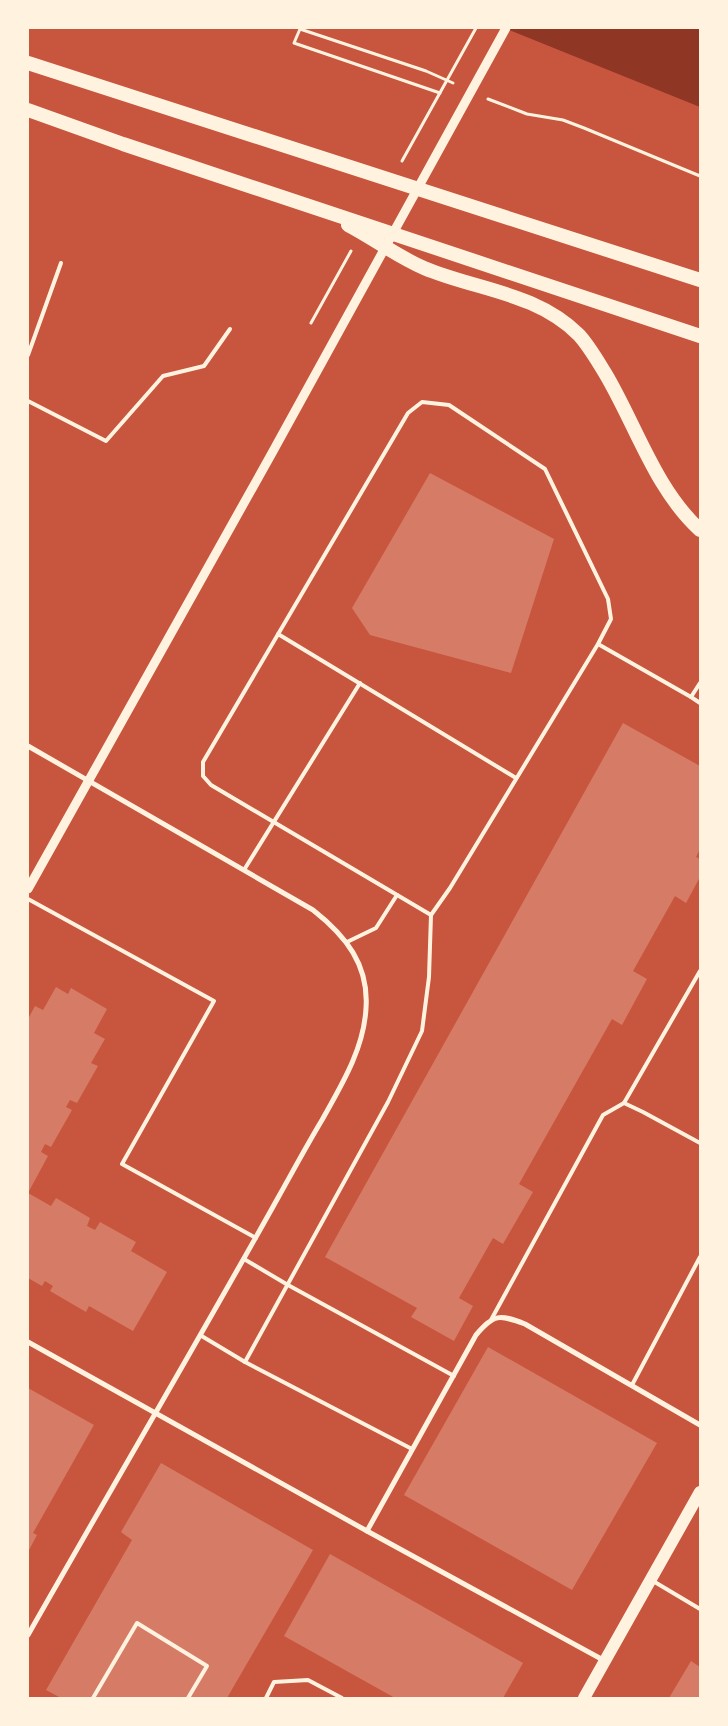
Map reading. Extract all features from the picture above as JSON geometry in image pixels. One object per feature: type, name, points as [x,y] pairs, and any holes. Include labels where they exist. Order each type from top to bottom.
[{"type":"highway","points":[[28,63],[700,280]]},
{"type":"highway","points":[[28,110],[123,144],[700,336]]},
{"type":"highway","points":[[309,205],[358,230],[424,268],[520,298],[566,324],[589,348],[615,390],[653,466],[679,508],[700,530]]},
{"type":"main road","points":[[584,1698],[699,1499]]},
{"type":"street","points":[[28,889],[506,28]]},
{"type":"street","points":[[28,746],[314,910],[332,925],[347,942],[358,962],[366,985],[363,1032],[356,1053],[336,1094],[256,1238],[28,1635]]},
{"type":"street","points":[[367,1531],[476,1335],[487,1322],[498,1317],[510,1318],[525,1324],[700,1425]]},
{"type":"street","points":[[28,1342],[605,1661]]},
{"type":"lane","points":[[28,355],[61,263]]},
{"type":"lane","points":[[28,401],[106,441],[162,376],[204,366],[230,329]]},
{"type":"lane","points":[[245,1362],[388,1102],[422,1031],[429,977],[431,915],[450,888],[598,644],[611,619],[608,599],[544,469],[449,405],[422,402],[408,414],[203,762],[203,776],[211,786],[431,915]]},
{"type":"lane","points":[[278,634],[516,778]]},
{"type":"lane","points":[[598,644],[700,703]]},
{"type":"lane","points":[[244,870],[360,683]]},
{"type":"lane","points":[[691,697],[700,683]]},
{"type":"lane","points":[[347,942],[376,928],[397,895]]},
{"type":"lane","points":[[28,899],[214,1001],[122,1164],[256,1238]]},
{"type":"lane","points":[[491,1320],[604,1115],[624,1103],[700,971]]},
{"type":"lane","points":[[624,1103],[700,1143]]},
{"type":"lane","points":[[632,1385],[700,1257]]},
{"type":"lane","points":[[244,1259],[454,1376]]},
{"type":"lane","points":[[199,1335],[245,1362],[412,1450]]},
{"type":"lane","points":[[651,1580],[700,1609]]},
{"type":"lane","points":[[93,1698],[137,1623],[207,1666],[188,1698]]},
{"type":"lane","points":[[266,1698],[274,1682],[308,1680],[342,1698]]},
{"type":"path","points":[[453,83],[426,71],[300,29],[294,43],[440,93],[476,28]]},
{"type":"path","points":[[480,95],[527,114],[563,120],[700,176]]},
{"type":"shaded area","points":[[504,28],[700,28],[700,107]]},
{"type":"building","points":[[430,473],[554,539],[511,673],[370,635],[352,608]]},
{"type":"building","points":[[623,723],[700,766],[700,849],[696,857],[700,859],[700,877],[686,903],[675,896],[633,971],[647,979],[622,1025],[612,1019],[519,1184],[533,1192],[503,1244],[493,1238],[459,1298],[473,1306],[454,1341],[411,1317],[417,1308],[325,1257]]},
{"type":"building","points":[[56,987],[68,994],[71,988],[107,1009],[94,1033],[105,1039],[91,1063],[98,1066],[77,1103],[70,1100],[66,1107],[72,1110],[51,1147],[45,1144],[41,1152],[48,1156],[28,1193],[28,1019],[35,1006],[43,1010]]},
{"type":"building","points":[[28,1193],[51,1206],[56,1198],[90,1218],[87,1226],[95,1230],[100,1222],[136,1242],[131,1251],[167,1272],[133,1331],[89,1306],[86,1312],[50,1291],[53,1286],[45,1281],[42,1286],[28,1278]]},
{"type":"building","points":[[488,1347],[657,1443],[572,1590],[404,1495]]},
{"type":"building","points":[[28,1388],[94,1425],[33,1533],[37,1535],[28,1552]]},
{"type":"building","points":[[161,1463],[313,1550],[227,1698],[61,1698],[46,1690],[132,1540],[121,1532]]},
{"type":"building","points":[[330,1554],[523,1663],[503,1698],[395,1698],[284,1636]]},
{"type":"building","points":[[691,1661],[700,1667],[700,1698],[669,1698]]}]
